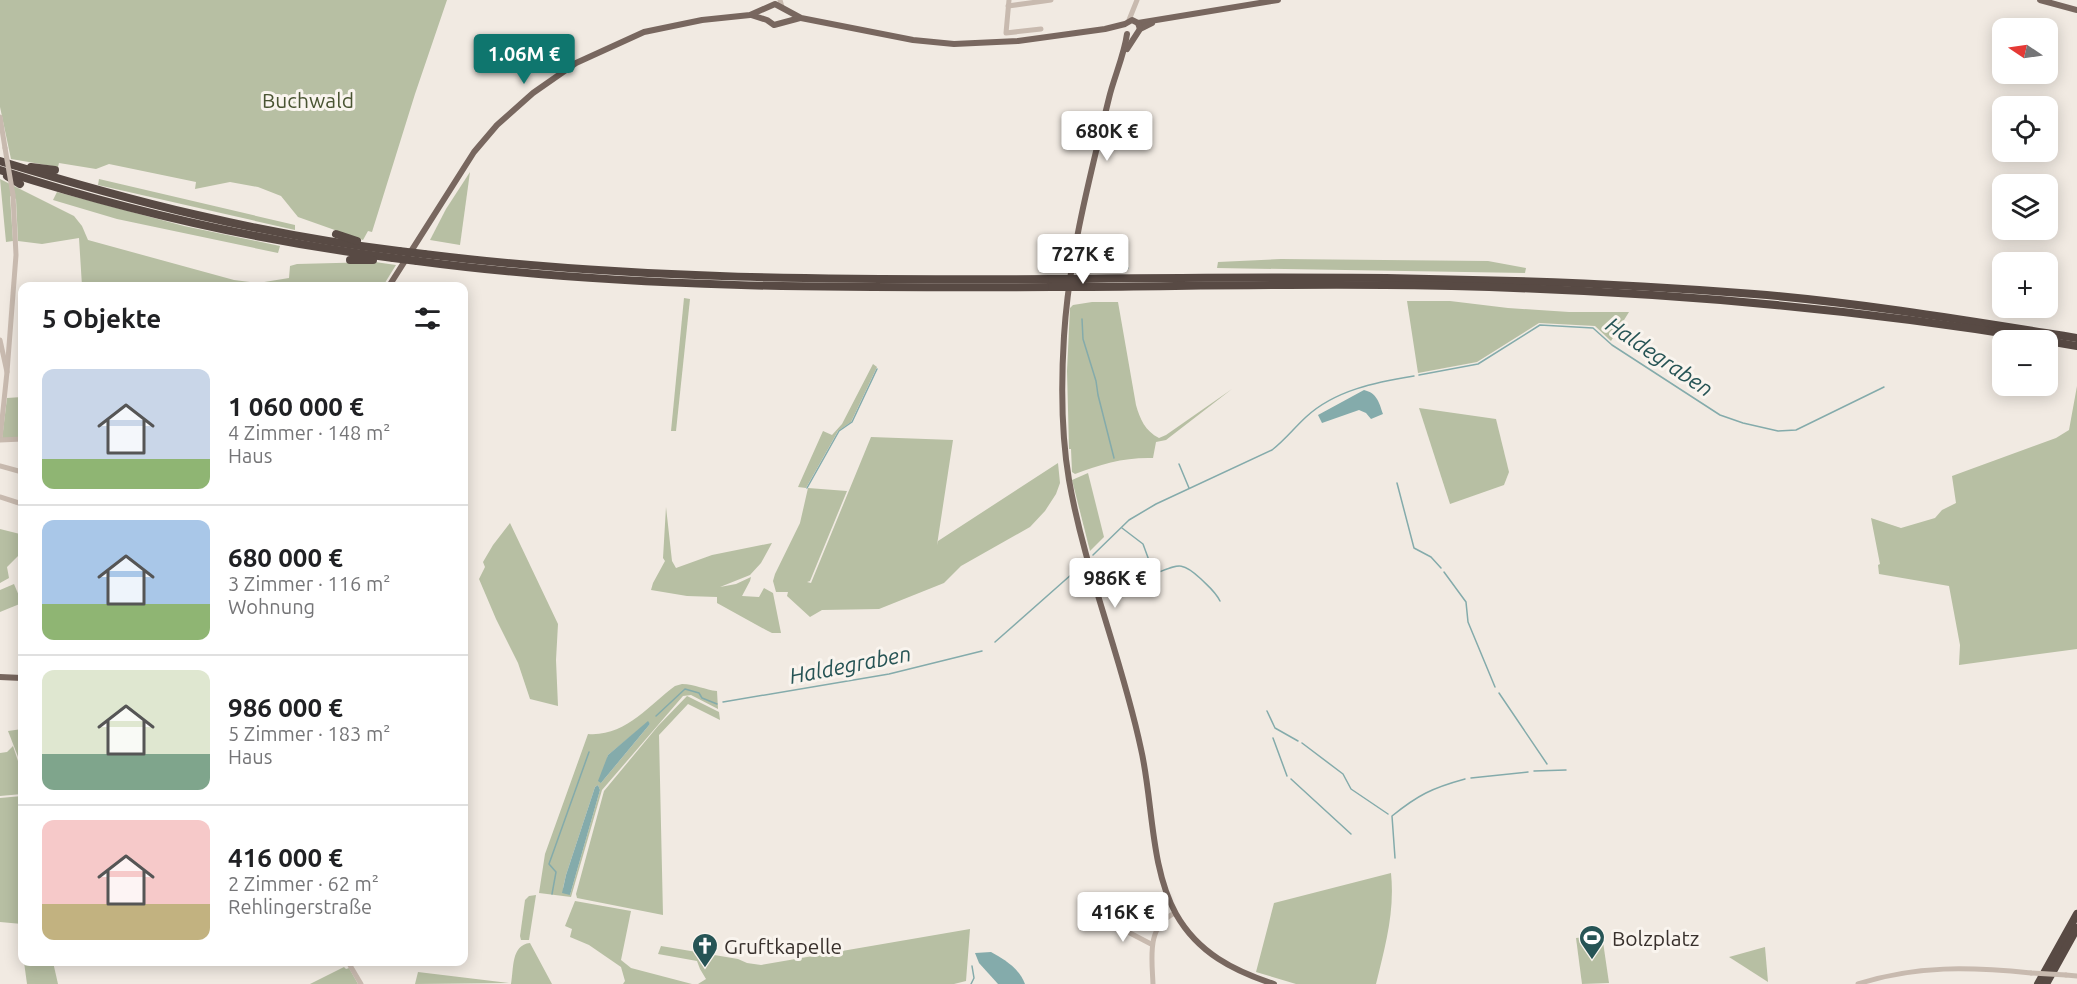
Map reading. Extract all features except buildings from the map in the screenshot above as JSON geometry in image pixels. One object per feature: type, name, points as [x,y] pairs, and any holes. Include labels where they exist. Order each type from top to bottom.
[{"type":"highway","points":[[0,161],[55,170]]},
{"type":"highway","points":[[0,161],[120,196],[300,236],[381,249],[534,266],[673,275],[858,280],[1450,286],[1556,290],[1756,303],[1958,322],[2077,338]]},
{"type":"highway","points":[[0,171],[118,204],[298,244],[393,258],[534,274],[707,284],[854,288],[1052,283]]},
{"type":"highway","points":[[0,171],[20,184]]},
{"type":"highway","points":[[336,234],[381,249]]},
{"type":"highway","points":[[350,260],[393,258]]},
{"type":"highway","points":[[1993,328],[2001,330]]},
{"type":"highway","points":[[2058,343],[2077,346]]},
{"type":"highway","points":[[2038,984],[2077,914]]},
{"type":"highway","points":[[2046,984],[2077,928]]},
{"type":"main road","points":[[392,282],[474,152],[497,125],[533,93],[576,63],[644,33],[702,20],[750,15],[771,5],[782,6],[801,18],[914,40],[954,44],[1018,41],[1132,27],[1278,0]]},
{"type":"main road","points":[[2040,0],[2077,10]]},
{"type":"main road","points":[[767,20],[771,5]]},
{"type":"main road","points":[[782,6],[786,17],[782,22]]},
{"type":"main road","points":[[750,15],[767,20],[774,25],[801,18]]},
{"type":"main road","points":[[1132,27],[1110,94],[1074,263],[1068,304],[1062,381],[1069,481],[1082,538],[1132,706],[1143,754],[1160,867],[1175,913],[1191,936],[1214,957],[1240,972],[1274,984]]},
{"type":"main road","points":[[0,677],[18,678]]},
{"type":"street","points":[[1041,29],[1006,33],[1009,3],[1051,0]]},
{"type":"street","points":[[1132,27],[1136,3]]},
{"type":"street","points":[[0,117],[13,195],[16,255],[0,440],[18,439]]},
{"type":"street","points":[[0,340],[7,372]]},
{"type":"street","points":[[0,466],[18,471]]},
{"type":"street","points":[[0,497],[18,503]]},
{"type":"street","points":[[1153,984],[1151,944],[1160,925],[1175,913]]},
{"type":"street","points":[[1105,920],[1151,944]]},
{"type":"street","points":[[350,966],[361,984]]},
{"type":"street","points":[[1858,984],[1897,973],[1935,968],[1978,968],[2077,976]]},
{"type":"green space","name":"Buchwald","points":[[0,0],[447,0],[372,232],[368,231],[363,240],[298,217],[281,196],[258,187],[230,182],[195,189],[196,182],[109,164],[96,169],[59,163],[58,167],[11,159],[0,107]]},
{"type":"green space","points":[[470,172],[460,245],[430,240],[446,209]]},
{"type":"green space","points":[[0,179],[74,216],[82,226],[88,240],[234,280],[250,282],[82,282],[79,238],[42,244],[18,241],[16,199],[10,196],[13,241],[6,242]]},
{"type":"green space","points":[[99,179],[295,225],[295,230],[98,185]]},
{"type":"green space","points":[[57,192],[184,226],[280,246],[278,253],[117,219],[53,200]]},
{"type":"green space","points":[[1281,259],[1488,261],[1526,268],[1525,273],[1217,268],[1218,262]]},
{"type":"green space","points":[[375,262],[396,265],[385,282],[264,282],[289,278],[290,266],[297,264]]},
{"type":"green space","points":[[684,298],[690,299],[676,431],[671,431]]},
{"type":"green space","points":[[1407,301],[1450,301],[1569,312],[1629,312],[1611,341],[1595,326],[1539,323],[1477,362],[1418,373]]},
{"type":"green space","points":[[1118,302],[1136,405],[1144,424],[1154,435],[1159,438],[1166,435],[1232,389],[1166,440],[1156,442],[1153,458],[1113,462],[1075,474],[1072,472],[1071,449],[1069,449],[1067,371],[1070,308],[1073,305]]},
{"type":"green space","points":[[873,364],[877,367],[851,422],[838,431],[806,488],[798,487],[823,431],[832,435],[842,424]]},
{"type":"green space","points":[[2077,386],[2077,649],[1959,665],[1960,645],[1949,586],[1879,574],[1878,565],[1880,564],[1871,518],[1901,528],[1935,518],[1942,510],[1956,503],[1952,476],[2056,438],[2069,430]]},
{"type":"green space","points":[[18,397],[18,437],[2,439],[7,398]]},
{"type":"green space","points":[[1419,408],[1496,419],[1509,472],[1504,485],[1450,504]]},
{"type":"green space","points":[[871,437],[953,440],[937,545],[938,541],[1058,463],[1060,483],[1045,511],[1030,527],[961,566],[944,583],[879,609],[822,610],[810,617],[787,596],[788,592],[776,592],[773,581],[775,574],[800,523],[808,488],[847,491],[810,581],[807,582],[811,583]]},
{"type":"green space","points":[[1088,473],[1104,537],[1090,551],[1072,480]]},
{"type":"green space","points":[[666,507],[672,561],[676,568],[712,555],[772,543],[761,563],[750,575],[720,587],[736,584],[751,577],[742,596],[759,597],[764,588],[773,593],[781,633],[772,633],[717,603],[717,597],[687,596],[651,590],[665,561],[663,558]]},
{"type":"green space","points":[[510,523],[558,624],[556,660],[558,706],[530,699],[518,663],[479,579],[485,567],[483,562]]},
{"type":"green space","points":[[0,529],[18,534],[18,556],[7,567],[9,578],[0,583]]},
{"type":"green space","points":[[14,584],[18,594],[18,605],[0,612],[0,590]]},
{"type":"green space","points":[[687,684],[717,691],[718,709],[691,695],[683,696],[602,790],[571,897],[539,893],[545,854],[588,734],[601,734],[625,725],[675,686]],"holes":[[[648,722],[650,724],[601,783],[608,755]],[[598,785],[600,790],[570,895],[563,888],[566,875],[595,787]]]},
{"type":"green space","points":[[687,696],[719,712],[720,720],[688,704],[659,735],[663,915],[577,898],[576,894],[604,791],[658,726]]},
{"type":"green space","points":[[18,730],[18,757],[8,731]]},
{"type":"green space","points":[[13,746],[18,761],[18,794],[0,796],[0,753],[7,752]]},
{"type":"green space","points":[[18,796],[18,924],[0,922],[0,798]]},
{"type":"green space","points":[[1391,873],[1392,902],[1386,943],[1376,984],[1296,984],[1256,972],[1274,903]]},
{"type":"green space","points":[[536,895],[529,940],[521,940],[525,900],[529,896]]},
{"type":"green space","points":[[575,901],[631,911],[621,960],[631,968],[692,984],[623,984],[625,981],[621,967],[589,945],[570,937],[572,929],[565,926]]},
{"type":"green space","points":[[970,929],[966,981],[954,984],[698,984],[706,979],[697,961],[658,954],[661,946],[761,965]]},
{"type":"green space","name":"Bolzplatz","points":[[1602,935],[1609,983],[1582,984],[1576,938]]},
{"type":"green space","points":[[530,943],[552,984],[511,984],[516,953],[519,948]]},
{"type":"green space","points":[[1765,947],[1768,982],[1729,957]]},
{"type":"green space","points":[[25,966],[54,966],[58,984],[27,984]]},
{"type":"green space","points":[[344,967],[349,968],[358,984],[310,984]]},
{"type":"green space","points":[[418,972],[509,983],[415,984]]},
{"type":"water","points":[[1364,390],[1375,396],[1383,414],[1371,419],[1359,410],[1322,423],[1318,415]]},
{"type":"water","points":[[648,721],[650,724],[601,783],[598,781],[608,755]]},
{"type":"water","points":[[598,785],[600,790],[570,895],[562,893],[595,787]]},
{"type":"water","points":[[991,952],[1015,969],[1025,984],[998,984],[979,963],[975,953]]},
{"type":"waterway","points":[[1097,264],[1128,268]]},
{"type":"waterway","points":[[1082,319],[1083,339],[1096,381],[1114,458]]},
{"type":"waterway","name":"Haldegraben","points":[[1419,375],[1478,364],[1540,325],[1593,328],[1612,345],[1720,415],[1778,431],[1796,430],[1884,387]]},
{"type":"waterway","points":[[807,488],[839,431],[852,422],[877,369]]},
{"type":"waterway","name":"Haldegraben","points":[[1093,555],[1129,520],[1156,504],[1272,450],[1306,417],[1330,400],[1371,384],[1414,376]]},
{"type":"waterway","points":[[1179,464],[1189,488]]},
{"type":"waterway","points":[[1397,483],[1414,548],[1431,557],[1441,568]]},
{"type":"waterway","points":[[1122,528],[1143,544],[1154,574],[1179,566],[1189,569],[1214,592],[1220,601]]},
{"type":"waterway","name":"Haldegraben","points":[[995,642],[1081,566]]},
{"type":"waterway","points":[[1444,572],[1466,602],[1468,622],[1495,687]]},
{"type":"waterway","name":"Haldegraben","points":[[723,702],[889,674],[982,651]]},
{"type":"waterway","name":"Haldegraben","points":[[656,716],[685,689],[699,693],[702,698],[717,704]]},
{"type":"waterway","points":[[1499,693],[1547,764]]},
{"type":"waterway","points":[[1267,711],[1275,728],[1298,741]]},
{"type":"waterway","points":[[1273,738],[1287,776]]},
{"type":"waterway","points":[[1302,743],[1343,774],[1351,789],[1388,814]]},
{"type":"waterway","points":[[552,894],[556,872],[549,864],[589,752]]},
{"type":"waterway","points":[[1534,771],[1566,770]]},
{"type":"waterway","points":[[1471,778],[1528,772]]},
{"type":"waterway","points":[[1291,779],[1351,834]]},
{"type":"waterway","points":[[1395,858],[1392,816],[1426,793],[1465,779]]},
{"type":"waterway","points":[[971,984],[974,978],[972,966]]},
{"type":"place","name":"Bolzplatz","points":[[1592,961]]},
{"type":"place","name":"Gruftkapelle","points":[[705,969]]}]
